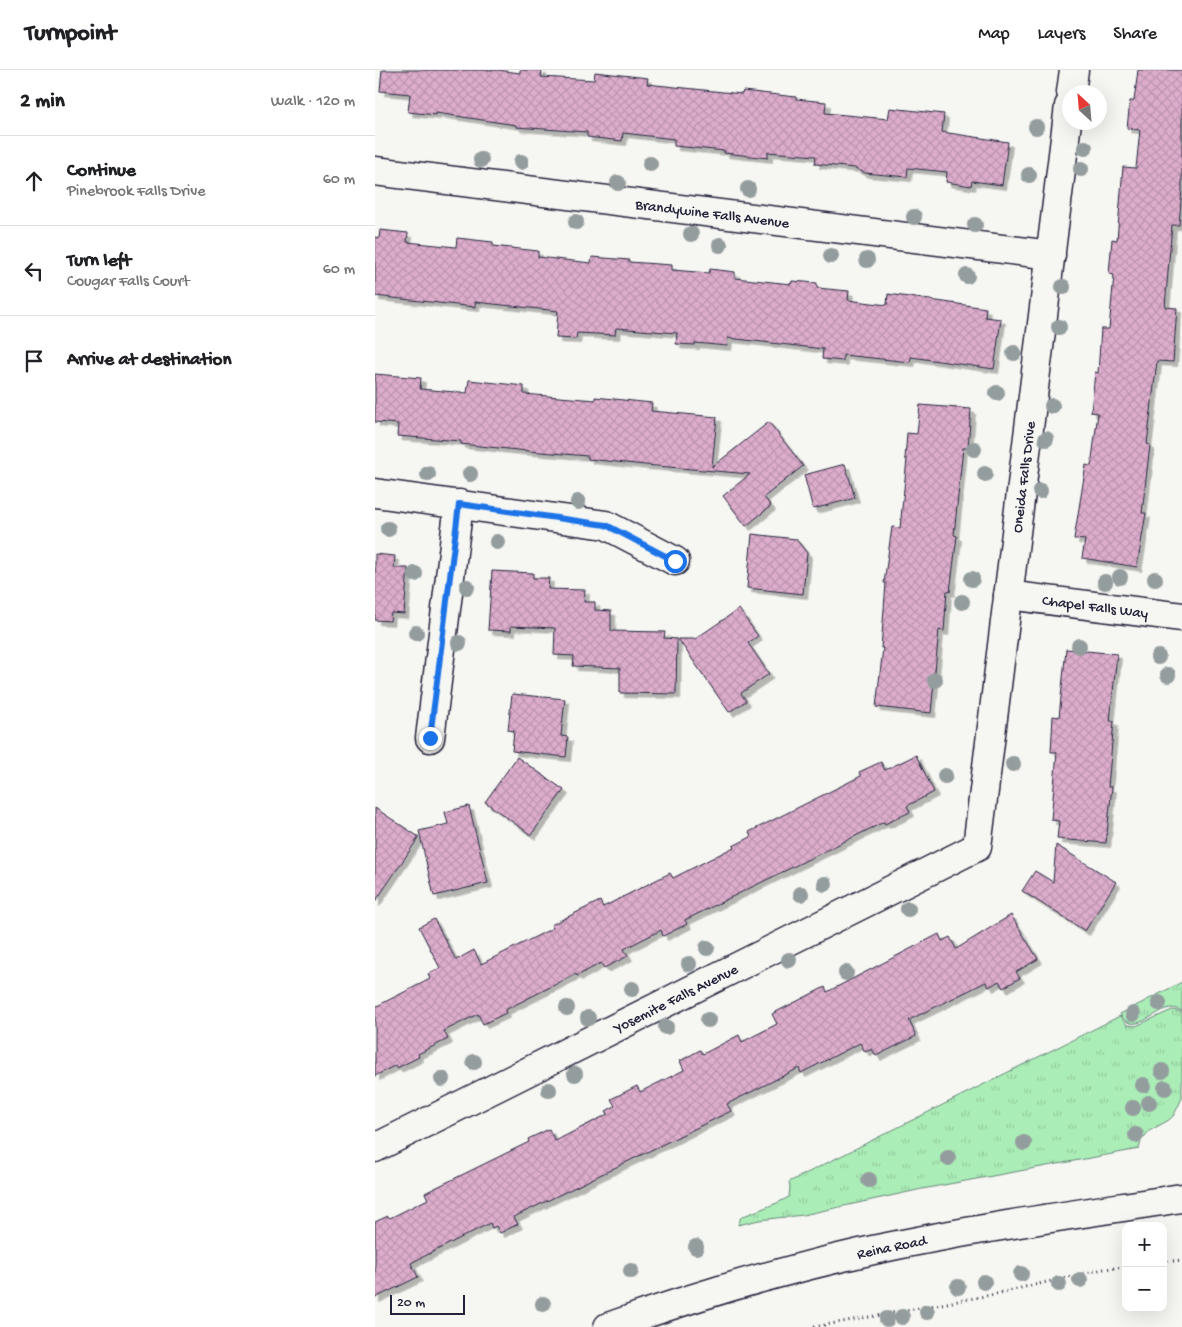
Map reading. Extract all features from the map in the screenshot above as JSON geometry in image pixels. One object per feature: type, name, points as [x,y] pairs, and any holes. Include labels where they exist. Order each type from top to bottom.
[{"type":"street","points":[[1072,85],[1074,70]]},
{"type":"street","name":"Oneida Falls Drive","points":[[977,847],[1066,130]]},
{"type":"street","name":"Brandywine Falls Avenue","points":[[375,171],[1051,255]]},
{"type":"street","points":[[375,493],[606,525],[675,561]]},
{"type":"street","points":[[430,738],[459,504]]},
{"type":"street","name":"Chapel Falls Way","points":[[1009,595],[1182,617]]},
{"type":"street","name":"Yosemite Falls Avenue","points":[[375,1148],[977,847]]},
{"type":"street","name":"Reina Road","points":[[608,1327],[757,1279],[873,1250],[990,1227],[1182,1198]]},
{"type":"path","points":[[1167,1262],[1182,1260]]},
{"type":"path","points":[[814,1327],[991,1295],[1103,1269],[1122,1267]]},
{"type":"green space","points":[[1182,982],[1182,1011],[1170,1008],[1137,1023],[1125,1020],[1120,1014]]},
{"type":"green space","points":[[1172,1010],[1182,1012],[1182,1098],[1174,1115],[1169,1120],[1149,1131],[1141,1141],[1139,1149],[922,1189],[803,1215],[759,1220],[738,1225],[741,1217],[789,1197],[789,1182],[1120,1016],[1127,1025],[1136,1026]]},
{"type":"building","points":[[382,70],[498,70],[520,73],[520,70],[542,70],[541,77],[594,80],[595,72],[648,78],[647,84],[742,94],[743,91],[826,102],[825,113],[888,119],[890,108],[944,114],[942,132],[1008,142],[1002,185],[972,181],[971,186],[946,182],[947,172],[908,168],[907,177],[865,173],[855,168],[815,164],[816,156],[768,152],[768,158],[674,146],[674,139],[623,133],[622,141],[587,137],[587,132],[516,127],[516,125],[436,113],[436,115],[408,112],[410,94],[380,91]]},
{"type":"building","points":[[1138,70],[1182,70],[1182,189],[1179,225],[1172,225],[1165,307],[1177,308],[1173,362],[1157,361],[1147,444],[1150,445],[1142,513],[1146,513],[1137,567],[1082,558],[1085,540],[1074,539],[1086,465],[1091,466],[1098,413],[1091,412],[1095,372],[1098,373],[1101,329],[1109,329],[1114,275],[1109,274],[1112,239],[1117,240],[1123,167],[1136,168],[1140,130],[1127,128],[1130,101],[1134,101]]},
{"type":"building","points":[[380,230],[408,233],[407,242],[456,247],[457,238],[493,242],[493,246],[538,251],[538,257],[591,263],[592,257],[629,260],[629,262],[672,265],[672,270],[709,273],[710,269],[735,272],[735,278],[791,284],[792,281],[817,283],[817,288],[849,291],[848,300],[887,305],[888,294],[986,308],[985,317],[1001,319],[994,369],[911,357],[910,362],[843,355],[843,361],[822,359],[823,349],[728,338],[727,346],[695,343],[695,345],[676,344],[677,333],[616,328],[615,335],[577,333],[576,339],[556,338],[558,311],[475,302],[475,307],[375,296],[375,237],[379,238]]},
{"type":"building","points":[[375,374],[421,378],[420,389],[467,393],[469,380],[524,386],[524,394],[595,400],[595,397],[652,403],[651,411],[717,417],[712,467],[769,422],[803,466],[764,497],[771,506],[746,526],[723,496],[750,474],[588,459],[588,456],[461,444],[461,441],[397,436],[398,424],[375,422]]},
{"type":"building","points":[[920,405],[971,409],[968,448],[963,448],[954,535],[957,536],[950,592],[947,591],[944,631],[939,630],[931,713],[876,707],[883,648],[881,648],[886,583],[884,583],[892,527],[900,528],[907,459],[905,459],[907,433],[917,434]]},
{"type":"building","points":[[845,464],[855,498],[813,509],[804,475]]},
{"type":"building","points":[[752,534],[796,539],[807,553],[803,594],[747,588]]},
{"type":"building","points":[[375,554],[395,556],[394,568],[408,568],[404,614],[391,613],[390,621],[375,620]]},
{"type":"building","points":[[492,571],[533,573],[533,578],[549,578],[548,589],[585,590],[584,602],[595,602],[595,610],[611,611],[611,631],[665,632],[664,638],[677,639],[676,694],[620,693],[620,668],[573,666],[574,656],[554,655],[555,628],[511,626],[511,631],[488,630]]},
{"type":"building","points":[[739,609],[758,636],[748,643],[769,674],[741,693],[746,701],[729,712],[678,639],[695,639]]},
{"type":"building","points":[[1066,649],[1117,654],[1110,721],[1114,721],[1108,787],[1112,787],[1106,843],[1057,839],[1059,821],[1051,820],[1057,752],[1051,752],[1053,716],[1059,717]]},
{"type":"building","points":[[512,694],[565,699],[561,736],[568,737],[566,757],[512,751],[514,731],[508,730]]},
{"type":"building","points":[[916,755],[934,792],[907,806],[910,812],[885,824],[884,822],[685,920],[687,924],[663,936],[661,930],[624,949],[628,956],[604,968],[601,963],[577,976],[576,974],[505,1010],[506,1013],[483,1024],[478,1014],[444,1031],[448,1039],[418,1054],[419,1057],[397,1068],[396,1065],[375,1076],[375,1007],[430,979],[428,974],[440,968],[419,927],[434,919],[456,960],[474,950],[481,964],[553,928],[551,925],[600,901],[603,907],[670,873],[673,878],[751,837],[749,832],[861,776],[859,772],[881,762],[885,770]]},
{"type":"building","points":[[517,757],[564,790],[531,835],[485,802]]},
{"type":"building","points":[[469,806],[488,883],[434,896],[419,831],[448,824],[445,812]]},
{"type":"building","points":[[375,808],[419,837],[375,902]]},
{"type":"building","points":[[1056,845],[1116,882],[1085,931],[1022,891],[1035,871],[1053,882]]},
{"type":"building","points":[[1011,915],[1038,959],[1016,972],[1020,978],[1003,988],[999,981],[989,987],[986,982],[909,1020],[916,1036],[876,1056],[872,1049],[865,1052],[860,1043],[801,1073],[799,1068],[727,1104],[731,1111],[514,1217],[518,1224],[500,1233],[496,1226],[492,1228],[490,1223],[411,1263],[418,1277],[375,1298],[375,1222],[388,1216],[390,1218],[428,1199],[425,1193],[529,1142],[528,1139],[549,1129],[555,1141],[608,1114],[606,1111],[615,1106],[611,1099],[637,1086],[640,1092],[684,1070],[680,1061],[700,1050],[703,1054],[739,1035],[742,1042],[777,1024],[772,1014],[825,987],[827,992],[939,934],[942,941],[950,937],[956,949]]},
{"type":"route","points":[[430,738],[459,504],[606,525],[675,561]]}]
